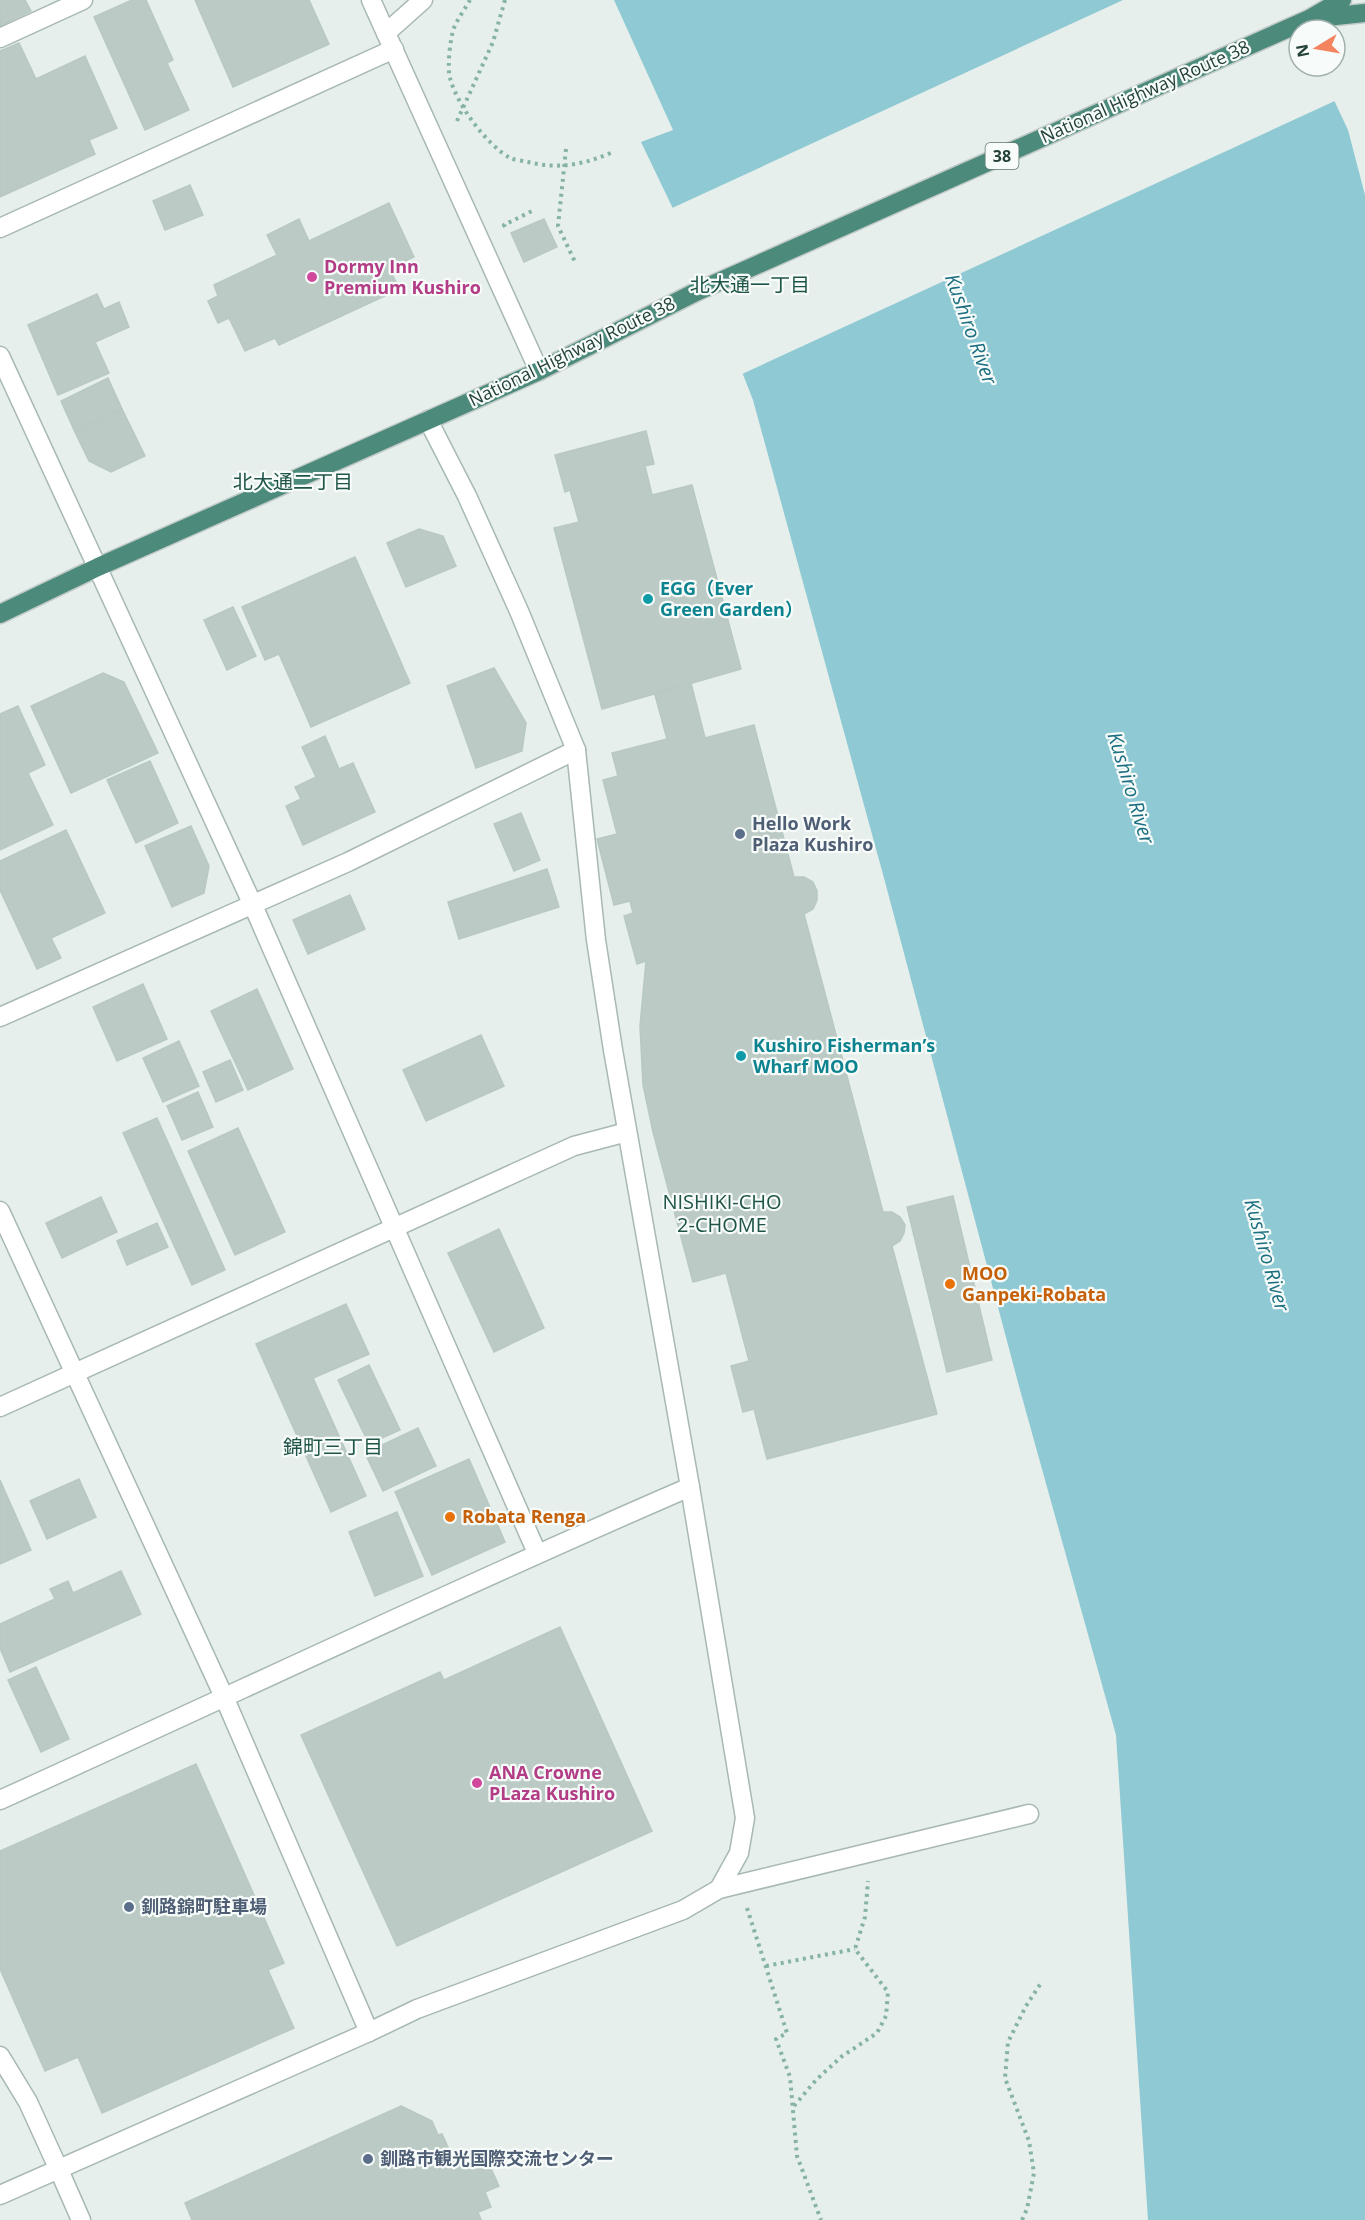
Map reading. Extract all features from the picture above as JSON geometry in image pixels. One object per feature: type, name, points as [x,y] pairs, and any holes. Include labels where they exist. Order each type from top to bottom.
[{"type":"highway","name":"National Highway Route 38","points":[[1311,18],[1342,0]]},
{"type":"highway","name":"National Highway Route 38","points":[[1318,18],[1365,13]]},
{"type":"highway","name":"National Highway Route 38","points":[[0,614],[98,567],[539,371],[696,292],[1287,29]]},
{"type":"street","points":[[0,38],[46,8],[83,0]]},
{"type":"street","points":[[371,0],[539,371]]},
{"type":"street","points":[[0,228],[390,41],[423,0]]},
{"type":"street","points":[[0,356],[252,903],[537,1553]]},
{"type":"street","points":[[428,420],[467,496],[510,591],[576,750],[596,940],[745,1818],[739,1853],[719,1889]]},
{"type":"street","points":[[0,1017],[348,862],[576,750]]},
{"type":"street","points":[[0,1407],[574,1146],[627,1132]]},
{"type":"street","points":[[0,1210],[73,1373],[225,1699],[369,2032]]},
{"type":"street","points":[[0,1800],[225,1699],[537,1553],[690,1487]]},
{"type":"street","points":[[0,2194],[59,2170],[417,2009],[683,1910],[719,1889],[1029,1814]]},
{"type":"street","points":[[0,2056],[28,2102],[81,2220]]},
{"type":"path","points":[[470,0],[454,28],[450,50],[450,77],[463,107],[484,136],[511,158],[538,165],[562,167],[590,162],[613,152]]},
{"type":"path","points":[[441,155],[493,42],[505,0]]},
{"type":"path","points":[[566,150],[562,167],[558,226],[575,262]]},
{"type":"path","points":[[508,235],[504,225],[534,210]]},
{"type":"path","points":[[855,1949],[865,1917],[871,1852]]},
{"type":"path","points":[[740,1884],[787,2033],[776,2039],[790,2077],[797,2156],[821,2220]]},
{"type":"path","points":[[766,1966],[855,1949]]},
{"type":"path","points":[[794,2107],[816,2080],[841,2057],[877,2032],[886,2016],[888,1992],[855,1949]]},
{"type":"path","points":[[1022,2220],[1027,2209],[1034,2173],[1029,2141],[1005,2078],[1008,2042],[1026,2006],[1041,1983]]},
{"type":"water","name":"Kushiro River","points":[[614,0],[1287,0],[1294,18],[1287,18],[1287,78],[1324,78],[1348,130],[1365,195],[1365,2220],[1148,2220],[1116,1735],[1020,1390],[884,878],[753,400],[701,267],[641,142],[673,130]]},
{"type":"pier","points":[[1123,0],[1290,0],[1298,18],[1287,18],[1287,78],[1327,78],[1337,100],[740,375],[698,268],[670,209]]},
{"type":"building","points":[[0,0],[25,0],[31,11],[0,26]]},
{"type":"building","points":[[132,0],[146,0],[173,60],[167,63],[189,110],[145,130],[94,17]]},
{"type":"building","points":[[195,0],[309,0],[329,44],[233,87]]},
{"type":"building","points":[[19,43],[36,79],[85,56],[117,128],[89,140],[95,154],[0,197],[0,51]]},
{"type":"building","points":[[190,185],[203,215],[165,230],[153,201]]},
{"type":"building","name":"Dormy Inn Premium Kushiro","points":[[389,203],[414,257],[389,269],[400,289],[279,345],[275,338],[245,351],[229,318],[218,323],[208,301],[218,296],[214,285],[277,255],[267,235],[299,219],[309,241]]},
{"type":"building","points":[[544,219],[557,247],[524,262],[511,233]]},
{"type":"building","points":[[97,294],[104,309],[119,302],[129,327],[95,342],[109,373],[58,395],[28,325]]},
{"type":"building","points":[[108,378],[122,409],[75,432],[61,401]]},
{"type":"building","points":[[122,409],[145,456],[111,472],[89,461],[75,432]]},
{"type":"building","name":"EGG（Ever Green Garden）","points":[[646,431],[654,464],[645,466],[652,495],[692,485],[741,669],[602,709],[554,528],[579,522],[570,490],[565,492],[555,455]]},
{"type":"building","points":[[419,529],[443,536],[456,566],[406,587],[387,543]]},
{"type":"building","points":[[355,557],[410,683],[311,727],[279,654],[265,660],[242,607]]},
{"type":"building","points":[[233,607],[256,656],[227,670],[204,620]]},
{"type":"building","points":[[494,668],[526,723],[522,751],[476,768],[447,686]]},
{"type":"building","points":[[103,673],[124,682],[158,753],[71,793],[31,706]]},
{"type":"building","name":"Kushiro Fisherman’s Wharf MOO","points":[[691,683],[705,738],[754,725],[794,877],[804,877],[813,882],[817,891],[817,900],[813,909],[804,914],[883,1212],[892,1212],[900,1217],[905,1225],[900,1241],[892,1246],[937,1414],[767,1459],[754,1409],[743,1412],[731,1366],[749,1361],[726,1273],[693,1282],[653,1132],[643,1085],[640,1026],[646,961],[637,964],[624,916],[633,913],[630,901],[614,905],[597,839],[617,834],[603,780],[618,776],[612,753],[667,739],[655,695]]},
{"type":"building","points":[[18,706],[45,765],[28,773],[53,825],[0,850],[0,714]]},
{"type":"building","points":[[325,736],[339,769],[353,763],[375,812],[303,845],[286,806],[301,799],[295,787],[316,777],[302,747]]},
{"type":"building","points":[[150,761],[178,823],[136,843],[107,780]]},
{"type":"building","points":[[521,813],[540,860],[514,871],[494,824]]},
{"type":"building","points":[[191,826],[209,866],[204,893],[172,907],[145,846]]},
{"type":"building","points":[[66,830],[105,913],[51,938],[61,958],[37,969],[0,890],[0,861]]},
{"type":"building","points":[[547,869],[559,907],[459,939],[448,902]]},
{"type":"building","points":[[350,895],[365,929],[308,954],[293,920]]},
{"type":"building","points":[[143,984],[167,1039],[117,1061],[93,1007]]},
{"type":"building","points":[[257,989],[293,1069],[248,1090],[211,1011]]},
{"type":"building","points":[[481,1035],[504,1086],[426,1121],[403,1070]]},
{"type":"building","points":[[179,1041],[199,1086],[163,1102],[143,1058]]},
{"type":"building","points":[[230,1060],[243,1090],[216,1102],[203,1072]]},
{"type":"building","points":[[198,1092],[213,1127],[182,1140],[167,1106]]},
{"type":"building","points":[[157,1118],[225,1270],[192,1285],[123,1133]]},
{"type":"building","points":[[238,1128],[285,1232],[235,1255],[188,1151]]},
{"type":"building","name":"MOO Ganpeki-Robata","points":[[953,1196],[992,1360],[947,1372],[907,1207]]},
{"type":"building","points":[[101,1197],[117,1232],[62,1258],[46,1223]]},
{"type":"building","points":[[157,1223],[168,1247],[127,1265],[117,1241]]},
{"type":"building","points":[[499,1229],[544,1328],[494,1352],[448,1253]]},
{"type":"building","points":[[346,1304],[369,1354],[313,1378],[366,1496],[331,1512],[256,1344]]},
{"type":"building","points":[[369,1365],[400,1430],[369,1444],[338,1380]]},
{"type":"building","points":[[418,1428],[436,1466],[383,1491],[365,1453]]},
{"type":"building","name":"Robata Renga","points":[[469,1459],[505,1542],[432,1575],[395,1492]]},
{"type":"building","points":[[79,1479],[96,1517],[47,1539],[30,1501]]},
{"type":"building","points":[[0,1480],[31,1550],[0,1564]]},
{"type":"building","points":[[397,1512],[423,1576],[375,1596],[349,1532]]},
{"type":"building","points":[[121,1571],[141,1614],[10,1672],[0,1648],[0,1624],[55,1599],[50,1589],[68,1581],[73,1593]]},
{"type":"building","name":"ANA Crowne PLaza Kushiro","points":[[560,1627],[652,1831],[397,1946],[301,1735],[440,1672],[444,1680]]},
{"type":"building","points":[[36,1667],[69,1739],[41,1752],[8,1680]]},
{"type":"building","name":"釧路錦町駐車場","points":[[196,1764],[284,1963],[268,1970],[294,2028],[102,2113],[78,2057],[45,2071],[0,1969],[0,1851]]},
{"type":"building","name":"釧路市観光国際交流センター","points":[[401,2106],[432,2121],[438,2135],[442,2134],[456,2165],[484,2153],[499,2186],[485,2192],[491,2207],[478,2212],[481,2220],[192,2220],[185,2203]]},
{"type":"place","name":"Dormy Inn Premium Kushiro","points":[[312,277]]},
{"type":"place","name":"EGG（Ever Green Garden）","points":[[648,599]]},
{"type":"place","name":"Hello Work Plaza Kushiro","points":[[740,834]]},
{"type":"place","name":"Kushiro Fisherman’s Wharf MOO","points":[[741,1056]]},
{"type":"place","name":"MOO Ganpeki-Robata","points":[[950,1284]]},
{"type":"place","name":"Robata Renga","points":[[450,1517]]},
{"type":"place","name":"ANA Crowne PLaza Kushiro","points":[[477,1783]]},
{"type":"place","name":"釧路錦町駐車場","points":[[129,1907]]},
{"type":"place","name":"釧路市観光国際交流センター","points":[[368,2159]]},
{"type":"district","name":"北大通一丁目","points":[[750,285]]},
{"type":"district","name":"北大通二丁目","points":[[293,482]]},
{"type":"district","name":"NISHIKI-CHO 2-CHOME","points":[[722,1214]]},
{"type":"district","name":"錦町三丁目","points":[[333,1447]]}]
